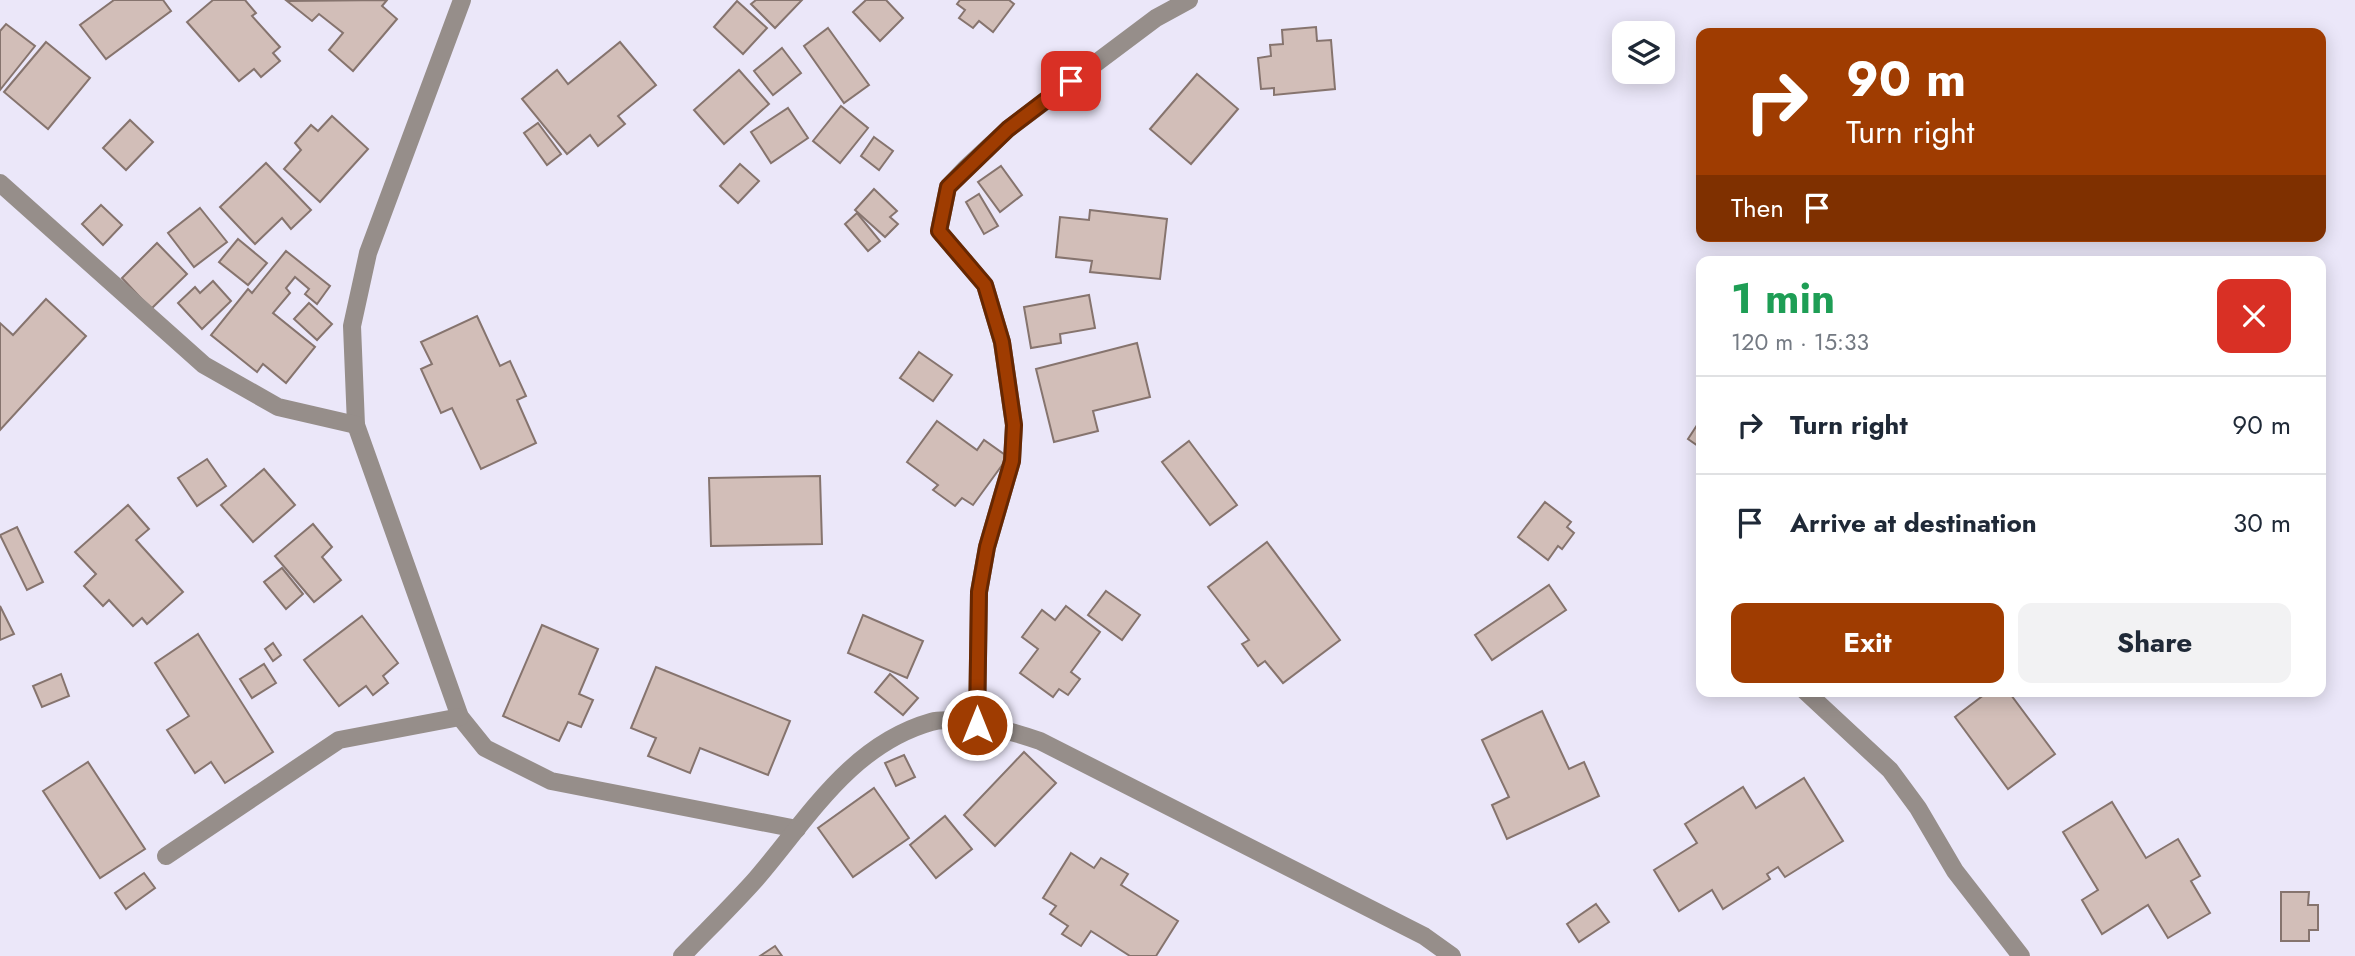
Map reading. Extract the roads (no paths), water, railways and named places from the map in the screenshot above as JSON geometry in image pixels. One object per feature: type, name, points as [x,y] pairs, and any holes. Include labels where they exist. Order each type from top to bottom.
[{"type":"street","points":[[462,0],[368,253],[352,326],[356,425],[460,717],[485,748],[551,781],[797,829]]},
{"type":"street","points":[[977,725],[979,592],[987,547],[1012,461],[1014,425],[1002,342],[985,285],[939,231],[948,187],[1008,129],[1156,18],[1189,0]]},
{"type":"street","points":[[0,183],[204,365],[278,407],[356,425]]},
{"type":"street","points":[[1811,697],[1890,770],[1918,808],[1955,872],[2021,956]]},
{"type":"street","points":[[166,856],[339,740],[460,717]]},
{"type":"street","points":[[682,956],[755,880],[834,783],[882,745],[932,722],[1003,728],[1040,741],[1412,929],[1452,956]]}]
